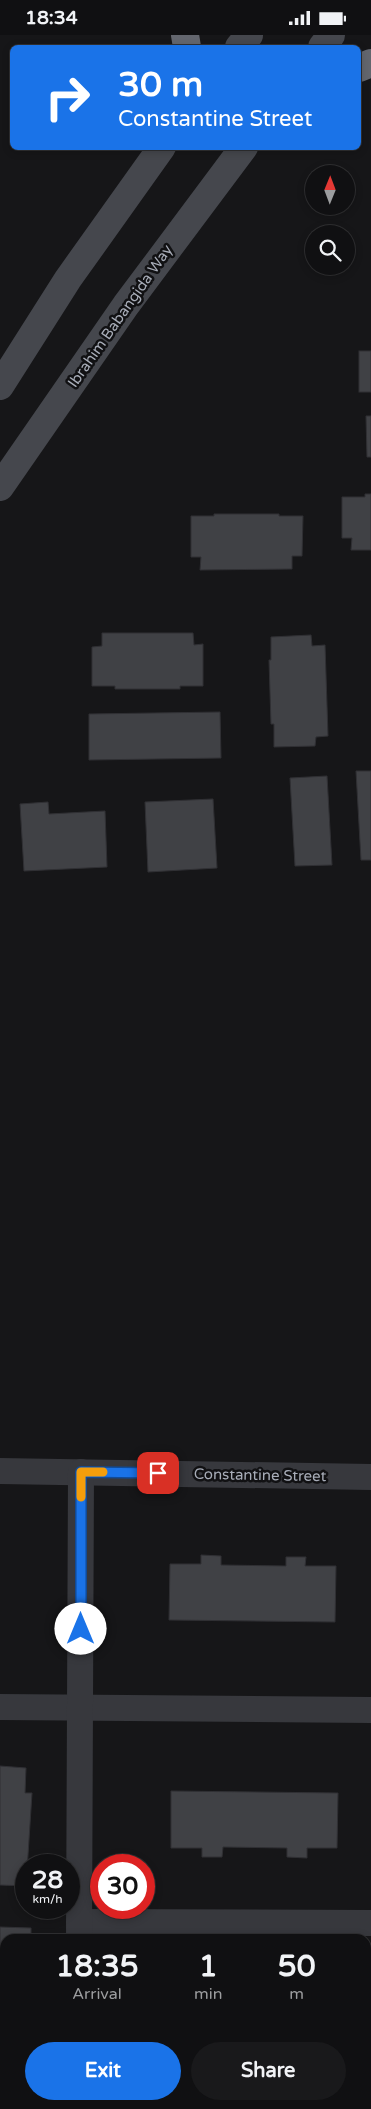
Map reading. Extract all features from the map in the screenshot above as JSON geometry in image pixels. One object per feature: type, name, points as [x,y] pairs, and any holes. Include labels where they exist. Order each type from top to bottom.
[{"type":"main road","points":[[241,45],[249,35]]},
{"type":"main road","points":[[0,386],[68,279],[160,150]]},
{"type":"main road","name":"Ibrahim Babangida Way","points":[[0,487],[126,305],[242,150]]},
{"type":"street","name":"Constantine Street","points":[[0,1471],[371,1477]]},
{"type":"street","points":[[81,1472],[79,1931],[371,1923]]},
{"type":"street","points":[[0,1707],[371,1710]]},
{"type":"building","points":[[359,351],[371,351],[371,392],[359,392]]},
{"type":"building","points":[[366,416],[371,416],[371,457],[367,457]]},
{"type":"building","points":[[365,494],[371,494],[371,550],[351,550],[352,538],[342,538],[342,497],[365,497]]},
{"type":"building","points":[[214,514],[303,516],[302,556],[292,556],[292,569],[200,570],[201,557],[191,557],[191,516],[214,516]]},
{"type":"building","points":[[102,633],[193,633],[194,645],[203,644],[203,686],[180,686],[180,689],[115,689],[115,686],[92,686],[92,647],[102,646]]},
{"type":"building","points":[[311,635],[312,646],[325,645],[328,736],[316,737],[315,746],[274,747],[274,724],[271,724],[269,660],[271,660],[271,637]]},
{"type":"building","points":[[220,712],[221,758],[89,760],[89,714]]},
{"type":"building","points":[[356,771],[371,771],[371,860],[361,860]]},
{"type":"building","points":[[327,776],[332,865],[295,866],[290,778]]},
{"type":"building","points":[[213,799],[217,868],[148,872],[145,802]]},
{"type":"building","points":[[48,802],[49,814],[105,811],[107,867],[24,871],[20,804]]},
{"type":"building","points":[[201,1555],[221,1556],[221,1565],[286,1566],[286,1557],[306,1557],[305,1566],[336,1566],[335,1622],[169,1620],[170,1564],[201,1564]]},
{"type":"building","points":[[0,1766],[26,1768],[25,1793],[32,1793],[28,1854],[15,1854],[15,1886],[0,1885]]},
{"type":"building","points":[[171,1791],[338,1793],[337,1848],[307,1848],[307,1858],[287,1857],[287,1848],[223,1847],[222,1857],[202,1857],[202,1848],[171,1848]]},
{"type":"building","points":[[0,1927],[31,1928],[31,1934],[0,1934]]},
{"type":"slow traffic","points":[[81,1497],[81,1472],[103,1472]]},
{"type":"route","points":[[81,1629],[81,1472],[158,1473]]}]
